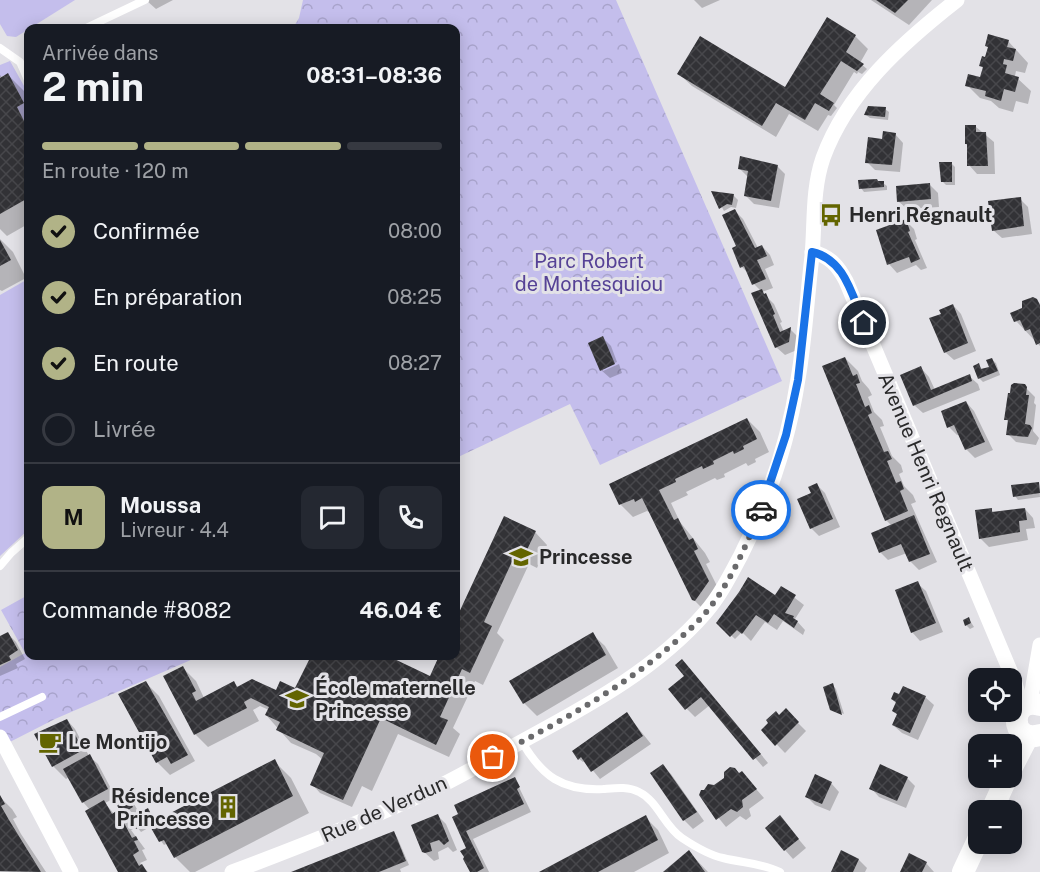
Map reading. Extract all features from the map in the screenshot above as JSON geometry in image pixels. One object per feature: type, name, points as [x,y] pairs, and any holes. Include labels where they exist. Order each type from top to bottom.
[{"type":"street","name":"Rue de Verdun","points":[[232,872],[434,789],[588,706],[642,670],[681,638],[707,611],[730,575],[762,508],[786,435],[798,380],[818,177],[822,160],[837,126],[861,91],[888,60],[957,0]]},
{"type":"street","name":"Avenue Henri Regnault","points":[[812,252],[832,261],[846,281],[1014,681],[1031,705]]},
{"type":"street","points":[[1022,753],[1034,736],[1020,730],[1016,720],[1017,715],[1031,705],[1040,645]]},
{"type":"street","points":[[0,736],[71,872]]},
{"type":"street","points":[[963,872],[971,854]]},
{"type":"lane","points":[[95,24],[145,0]]},
{"type":"lane","points":[[0,48],[20,62],[24,71]]},
{"type":"lane","points":[[20,62],[24,60]]},
{"type":"lane","points":[[0,566],[11,552],[24,541]]},
{"type":"lane","points":[[0,717],[42,698]]},
{"type":"lane","points":[[522,742],[538,767],[561,783],[585,789],[624,788],[637,791],[647,797],[670,830],[682,838],[722,858],[764,865],[780,872]]},
{"type":"green space","points":[[0,0],[75,0],[37,24],[24,24],[24,32],[16,37],[7,36],[0,24]]},
{"type":"green space","name":"Parc Robert de Montesquiou","points":[[303,0],[616,0],[782,381],[600,465],[570,404],[460,456],[460,24],[295,24]]},
{"type":"green space","points":[[10,61],[24,86],[24,103],[8,74],[0,77],[0,65]]},
{"type":"green space","points":[[24,103],[24,121],[17,107]]},
{"type":"green space","points":[[24,281],[24,534],[0,556],[0,295]]},
{"type":"green space","points":[[24,597],[24,651],[1,610]]},
{"type":"green space","points":[[24,654],[24,660],[191,660],[55,719],[0,747],[0,667]]},
{"type":"building","points":[[876,0],[908,0],[895,13]]},
{"type":"building","points":[[827,17],[856,35],[846,52],[864,64],[857,71],[841,61],[820,94],[834,103],[829,111],[815,103],[805,120],[776,103],[762,126],[677,74],[700,36],[785,87]]},
{"type":"building","points":[[988,34],[1009,40],[1007,47],[1016,49],[1013,61],[1004,59],[1003,64],[1007,65],[1005,73],[1019,77],[1015,92],[1004,89],[1001,101],[985,96],[986,91],[965,86],[968,74],[980,77],[983,67],[979,66],[988,47],[985,46]]},
{"type":"building","points":[[8,73],[24,103],[17,107],[24,121],[24,200],[0,214],[0,78]]},
{"type":"building","points":[[868,106],[886,107],[885,117],[864,115]]},
{"type":"building","points":[[965,125],[976,125],[976,132],[986,132],[988,166],[967,166]]},
{"type":"building","points":[[883,131],[896,133],[892,165],[865,163],[868,137],[882,139]]},
{"type":"building","points":[[740,156],[778,165],[771,201],[744,196],[748,171],[738,169]]},
{"type":"building","points":[[939,162],[952,162],[952,182],[941,182]]},
{"type":"building","points":[[858,180],[884,181],[884,187],[859,189]]},
{"type":"building","points":[[930,183],[931,199],[897,202],[896,186]]},
{"type":"building","points":[[711,191],[734,194],[732,205],[727,204],[719,209]]},
{"type":"building","points":[[1021,197],[1024,226],[992,231],[988,201]]},
{"type":"building","points":[[735,209],[755,248],[762,245],[767,256],[757,260],[766,279],[752,285],[744,266],[740,268],[732,248],[736,246],[722,215]]},
{"type":"building","points":[[906,219],[910,231],[908,232],[920,259],[911,263],[909,257],[887,265],[876,230]]},
{"type":"building","points":[[0,240],[11,260],[0,266]]},
{"type":"building","points":[[762,289],[775,314],[773,315],[780,332],[791,327],[789,342],[775,348],[751,293]]},
{"type":"building","points":[[1033,297],[1040,305],[1040,343],[1036,345],[1030,329],[1025,331],[1020,320],[1014,322],[1010,313],[1022,308],[1022,301]]},
{"type":"building","points":[[953,304],[968,343],[944,353],[929,318],[941,314],[939,310]]},
{"type":"building","points":[[603,336],[615,364],[600,371],[588,343]]},
{"type":"building","points":[[845,357],[853,376],[857,374],[860,383],[856,384],[865,407],[869,405],[872,413],[868,415],[884,452],[888,451],[892,459],[887,461],[896,483],[901,481],[904,489],[900,491],[908,511],[885,521],[822,366]]},
{"type":"building","points":[[992,358],[998,371],[978,379],[973,366],[979,363],[981,369],[989,367],[986,360]]},
{"type":"building","points":[[921,366],[931,390],[970,374],[972,381],[913,406],[900,375]]},
{"type":"building","points":[[1014,383],[1025,384],[1027,387],[1026,395],[1029,395],[1025,424],[1032,428],[1028,437],[1006,435],[1008,420],[1004,420],[1008,393]]},
{"type":"building","points":[[966,401],[985,442],[965,450],[954,425],[947,428],[941,411]]},
{"type":"building","points":[[747,418],[757,439],[743,446],[744,449],[734,454],[733,451],[713,461],[714,464],[703,469],[702,466],[675,479],[676,482],[659,490],[674,520],[678,518],[689,540],[693,538],[698,549],[694,551],[709,581],[695,601],[692,600],[642,498],[619,505],[609,484]]},
{"type":"building","points":[[1039,482],[1040,493],[1013,497],[1011,485]]},
{"type":"building","points":[[817,483],[833,519],[810,529],[797,499],[811,493],[808,487]]},
{"type":"building","points":[[992,508],[992,512],[1025,508],[1027,520],[1019,521],[1020,532],[979,539],[975,510]]},
{"type":"building","points":[[914,515],[930,554],[909,562],[901,544],[879,553],[871,533]]},
{"type":"building","points":[[504,516],[536,531],[524,556],[516,553],[484,622],[492,626],[470,673],[462,669],[440,717],[448,720],[436,745],[381,718],[343,800],[310,785],[324,753],[276,730],[280,722],[265,715],[269,707],[251,698],[244,702],[247,708],[194,735],[163,676],[183,666],[196,691],[192,693],[196,701],[234,681],[237,687],[252,679],[276,690],[280,681],[295,688],[309,660],[396,660],[430,676],[437,660],[460,660],[460,610]]},
{"type":"building","points":[[748,577],[775,595],[781,586],[796,595],[785,613],[794,616],[793,618],[798,621],[794,628],[774,614],[768,623],[756,615],[742,634],[737,630],[730,637],[716,623]]},
{"type":"building","points":[[918,581],[936,623],[911,633],[895,590]]},
{"type":"building","points":[[969,617],[971,623],[965,626],[963,620]]},
{"type":"building","points":[[8,632],[18,650],[9,656],[11,660],[0,665],[0,636]]},
{"type":"building","points":[[593,632],[606,655],[523,704],[509,681]]},
{"type":"building","points":[[682,659],[761,754],[753,760],[701,697],[685,710],[668,689],[684,676],[675,665]]},
{"type":"building","points":[[146,681],[188,755],[171,764],[167,757],[156,763],[118,694]]},
{"type":"building","points":[[833,683],[842,715],[830,710],[823,687]]},
{"type":"building","points":[[903,686],[926,696],[910,733],[892,725],[897,714],[892,711],[896,702],[891,699],[894,692],[899,694]]},
{"type":"building","points":[[786,708],[799,722],[775,746],[761,730],[768,723],[766,720],[776,711],[779,715]]},
{"type":"building","points":[[627,712],[643,736],[591,772],[581,757],[578,760],[572,751]]},
{"type":"building","points":[[67,719],[83,750],[52,767],[34,734]]},
{"type":"building","points":[[90,754],[108,789],[82,803],[63,769]]},
{"type":"building","name":"Résidence Princesse","points":[[275,759],[293,796],[174,858],[164,840],[159,842],[151,828],[157,825],[155,821]]},
{"type":"building","points":[[663,764],[697,812],[683,821],[650,773]]},
{"type":"building","points":[[880,764],[908,777],[897,801],[869,789]]},
{"type":"building","points":[[730,767],[735,768],[739,773],[742,771],[757,789],[742,800],[743,807],[737,812],[731,809],[716,820],[699,795],[708,784],[714,785],[724,778],[724,772]]},
{"type":"building","points":[[815,774],[832,782],[822,804],[805,797]]},
{"type":"building","points":[[515,777],[520,787],[517,789],[524,804],[466,831],[484,868],[477,872],[470,872],[460,851],[466,848],[452,817],[458,814],[454,805]]},
{"type":"building","points":[[126,793],[133,807],[128,810],[132,817],[123,821],[132,838],[136,836],[138,840],[134,841],[139,851],[133,855],[139,866],[142,864],[147,872],[118,872],[85,811],[104,800],[112,814],[119,809],[114,800]]},
{"type":"building","points":[[0,795],[5,804],[1,806],[41,872],[0,871]]},
{"type":"building","points":[[148,808],[154,820],[136,829],[130,818]]},
{"type":"building","points":[[438,814],[449,841],[444,845],[439,840],[430,843],[432,851],[422,852],[411,825]]},
{"type":"building","points":[[646,815],[658,840],[598,872],[539,872]]},
{"type":"building","points":[[780,815],[799,839],[784,851],[765,828]]},
{"type":"building","points":[[394,831],[406,861],[379,872],[291,872]]},
{"type":"building","points":[[689,850],[705,872],[663,872]]},
{"type":"building","points":[[841,850],[859,859],[853,872],[831,872]]},
{"type":"building","points":[[909,853],[927,862],[922,872],[900,872]]},
{"type":"way so far","points":[[493,757],[588,706],[642,670],[681,638],[707,611],[730,575],[761,510]]},
{"type":"place","name":"Henri Régnault","points":[[831,215]]},
{"type":"place","name":"Princesse","points":[[521,557]]},
{"type":"place","name":"École maternelle Princesse","points":[[297,699]]},
{"type":"place","name":"Le Montijo","points":[[50,742]]},
{"type":"place","name":"Résidence Princesse","points":[[228,807]]},
{"type":"route","points":[[761,510],[786,435],[798,380],[812,252],[825,256],[838,266],[864,323]]}]
